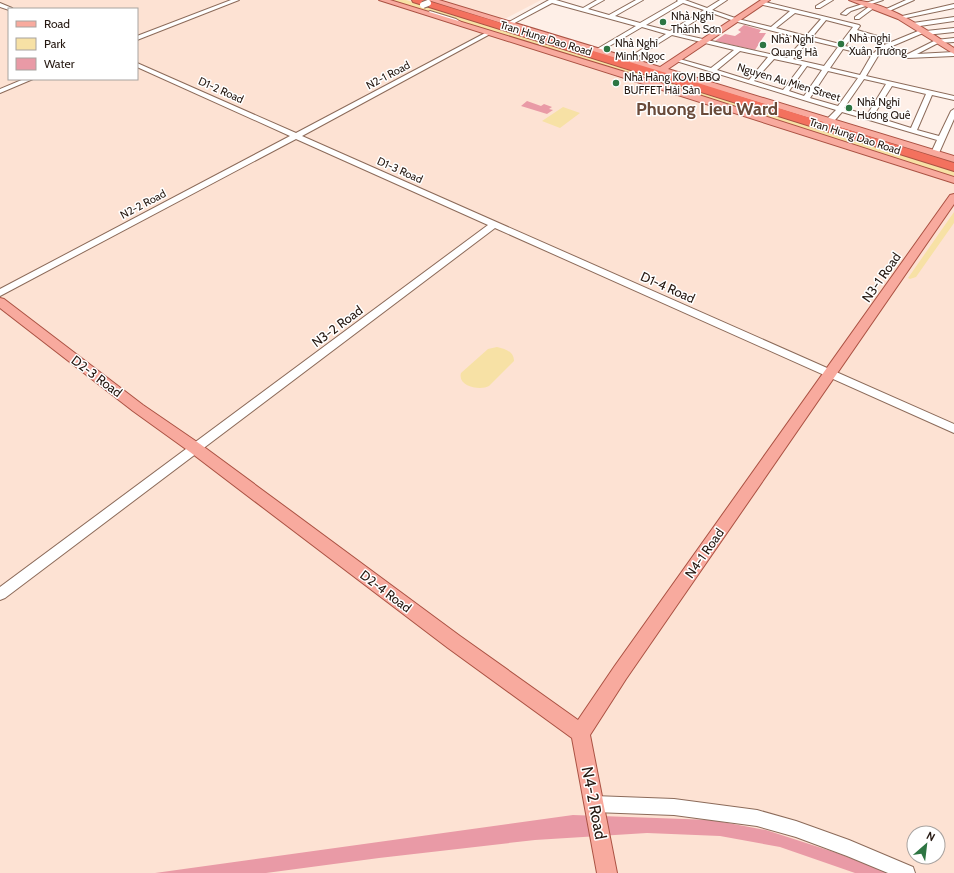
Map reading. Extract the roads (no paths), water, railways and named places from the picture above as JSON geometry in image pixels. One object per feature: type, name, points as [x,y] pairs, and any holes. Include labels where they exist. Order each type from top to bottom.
[{"type":"highway","name":"Tran Hung Dao Road","points":[[416,0],[506,25],[659,71],[828,124],[954,167]]},
{"type":"main road","name":"Tran Hung Dao Road","points":[[383,0],[644,81],[954,180]]},
{"type":"main road","name":"Tran Hung Dao Road","points":[[432,0],[481,14],[506,25],[630,59],[659,71]]},
{"type":"main road","points":[[853,0],[901,17],[939,41],[954,53]]},
{"type":"main road","points":[[644,81],[764,2]]},
{"type":"main road","name":"Tran Hung Dao Road","points":[[828,124],[954,159]]},
{"type":"main road","name":"N3-1 Road","points":[[830,374],[954,197]]},
{"type":"main road","name":"D2-3 Road","points":[[0,302],[138,408],[195,448]]},
{"type":"main road","name":"N4-1 Road","points":[[580,733],[624,667],[830,374]]},
{"type":"main road","name":"D2-4 Road","points":[[195,448],[454,642],[580,733]]},
{"type":"main road","name":"N4-2 Road","points":[[580,733],[607,873]]},
{"type":"street","points":[[138,38],[236,0]]},
{"type":"street","points":[[506,25],[553,0],[670,33],[954,98]]},
{"type":"street","points":[[584,9],[601,0]]},
{"type":"street","points":[[611,16],[640,0]]},
{"type":"street","points":[[630,59],[724,0]]},
{"type":"street","points":[[818,7],[830,0]]},
{"type":"street","points":[[844,14],[849,10],[867,6],[880,0]]},
{"type":"street","points":[[885,11],[911,0]]},
{"type":"street","points":[[599,50],[681,1],[736,20],[875,55]]},
{"type":"street","points":[[461,24],[454,20],[416,9],[429,2],[471,14],[481,14]]},
{"type":"street","points":[[764,2],[794,11],[857,26],[806,98]]},
{"type":"street","points":[[857,18],[867,6]]},
{"type":"street","points":[[901,17],[954,6]]},
{"type":"street","points":[[772,29],[794,11]]},
{"type":"street","points":[[788,61],[825,18]]},
{"type":"street","points":[[913,24],[954,19]]},
{"type":"street","points":[[828,124],[862,77],[875,55],[881,49],[924,32],[954,30]]},
{"type":"street","points":[[853,31],[882,39],[881,49]]},
{"type":"street","name":"N2-1 Road","points":[[296,135],[489,33]]},
{"type":"street","points":[[954,40],[939,41],[907,56],[954,53]]},
{"type":"street","points":[[712,70],[739,49]]},
{"type":"street","points":[[750,82],[772,57]]},
{"type":"street","name":"Nguyen Au Mien Street","points":[[676,60],[913,131],[944,136]]},
{"type":"street","points":[[785,92],[806,64]]},
{"type":"street","name":"D1-2 Road","points":[[138,65],[296,135]]},
{"type":"street","points":[[0,91],[28,80]]},
{"type":"street","points":[[869,118],[890,83]]},
{"type":"street","points":[[913,131],[930,92]]},
{"type":"street","points":[[935,153],[954,111]]},
{"type":"street","name":"D1-3 Road","points":[[296,135],[495,224]]},
{"type":"street","name":"N2-2 Road","points":[[0,293],[296,135]]},
{"type":"street","name":"D1-4 Road","points":[[495,224],[954,429]]},
{"type":"street","name":"N3-2 Road","points":[[0,594],[495,224]]},
{"type":"street","points":[[594,804],[674,807],[757,818],[796,829],[849,848],[907,873]]},
{"type":"water","points":[[744,25],[761,30],[759,33],[766,33],[755,50],[715,41],[725,34],[735,36],[741,32],[738,30]]},
{"type":"water","points":[[527,101],[541,106],[544,104],[552,107],[549,109],[553,110],[547,114],[521,106]]},
{"type":"water","points":[[573,815],[712,820],[766,830],[840,854],[889,873],[855,873],[780,847],[720,836],[647,833],[535,840],[266,873],[155,873]]},
{"type":"place","name":"Nhà Nghỉ Thành Sơn","points":[[663,22]]},
{"type":"place","name":"Nhà nghỉ Xuân Trường","points":[[841,44]]},
{"type":"place","name":"Nhà Nghỉ Quang Hà","points":[[763,45]]},
{"type":"place","name":"Nhà Nghỉ Minh Ngọc","points":[[607,49]]},
{"type":"place","name":"Nhà Hàng KOVI BBQ BUFFET Hải Sản","points":[[616,83]]},
{"type":"place","name":"Nhà Nghỉ Hương Quê","points":[[849,108]]},
{"type":"district","name":"Phuong Lieu Ward","points":[[707,109]]}]
